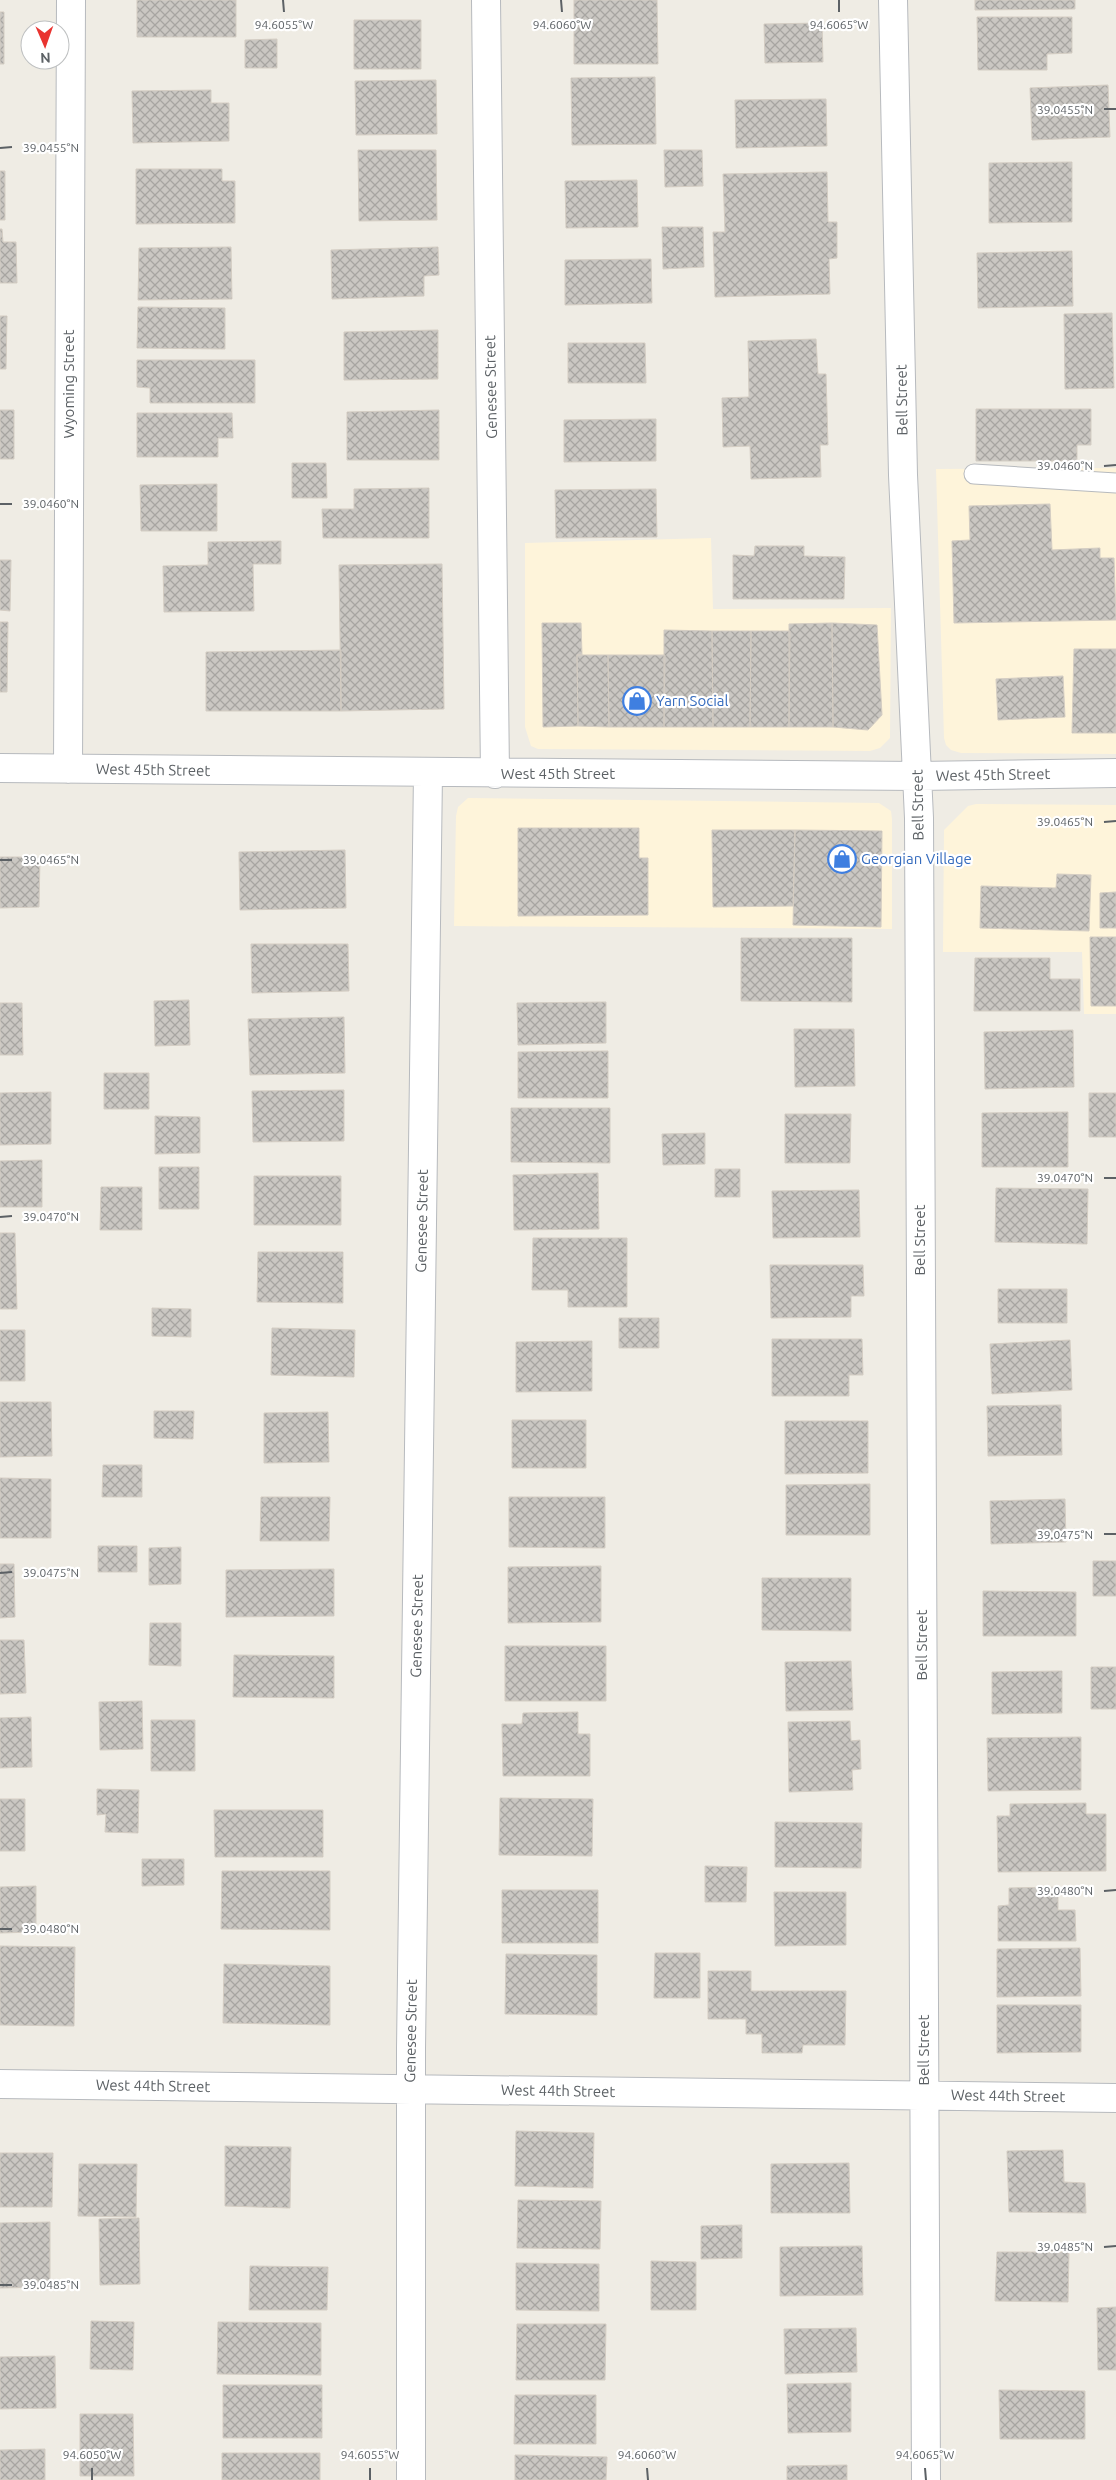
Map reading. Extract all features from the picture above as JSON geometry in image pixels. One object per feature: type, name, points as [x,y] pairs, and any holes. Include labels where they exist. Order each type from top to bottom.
[{"type":"street","name":"Wyoming Street","points":[[68,769],[71,0]]},
{"type":"street","name":"Genesee Street","points":[[486,0],[495,774]]},
{"type":"street","name":"Bell Street","points":[[893,0],[903,475],[918,776],[926,2480]]},
{"type":"street","name":"West 45th Street","points":[[0,768],[495,774],[918,776],[1116,774]]},
{"type":"street","name":"Genesee Street","points":[[411,2480],[411,2089],[428,773]]},
{"type":"street","name":"West 44th Street","points":[[0,2084],[924,2094],[1116,2098]]},
{"type":"lane","points":[[974,474],[1116,483]]},
{"type":"shaded area","points":[[1116,468],[1116,754],[961,753],[951,750],[946,745],[944,738],[936,469]]},
{"type":"shaded area","points":[[711,538],[713,609],[891,608],[890,738],[880,748],[870,751],[538,749],[531,746],[525,727],[525,543]]},
{"type":"shaded area","points":[[468,798],[879,803],[891,811],[892,819],[892,929],[454,926],[456,816],[458,807]]},
{"type":"shaded area","points":[[976,804],[1116,805],[1116,1014],[1084,1014],[1082,952],[943,952],[944,830],[968,806]]},
{"type":"building","points":[[137,0],[236,0],[236,37],[137,37]]},
{"type":"building","points":[[574,0],[657,0],[658,64],[574,64]]},
{"type":"building","points":[[975,0],[1075,0],[1075,9],[975,10]]},
{"type":"building","points":[[0,12],[4,12],[4,64],[0,64]]},
{"type":"building","points":[[977,17],[1072,17],[1072,53],[1047,54],[1047,70],[978,70]]},
{"type":"building","points":[[354,20],[421,20],[421,69],[354,69]]},
{"type":"building","points":[[822,23],[823,62],[765,63],[764,24]]},
{"type":"building","points":[[277,39],[277,68],[245,68],[245,40]]},
{"type":"building","points":[[655,77],[656,144],[572,145],[571,78]]},
{"type":"building","points":[[436,80],[437,134],[356,135],[355,81]]},
{"type":"building","points":[[1108,85],[1110,137],[1032,140],[1030,88]]},
{"type":"building","points":[[211,90],[211,103],[229,103],[229,141],[133,143],[132,91]]},
{"type":"building","points":[[826,99],[827,146],[736,148],[735,100]]},
{"type":"building","points":[[358,150],[436,150],[437,220],[359,221]]},
{"type":"building","points":[[664,150],[702,150],[703,186],[665,187]]},
{"type":"building","points":[[1072,162],[1072,222],[989,223],[989,163]]},
{"type":"building","points":[[136,169],[222,169],[222,181],[235,181],[235,223],[136,224]]},
{"type":"building","points":[[0,171],[5,171],[5,220],[0,220]]},
{"type":"building","points":[[827,172],[828,222],[837,222],[837,258],[829,259],[830,294],[715,297],[713,232],[725,232],[723,174]]},
{"type":"building","points":[[637,180],[638,227],[566,228],[565,181]]},
{"type":"building","points":[[662,227],[703,227],[704,267],[663,269]]},
{"type":"building","points":[[0,229],[2,229],[3,242],[16,242],[17,283],[0,283]]},
{"type":"building","points":[[231,247],[232,299],[138,300],[139,248]]},
{"type":"building","points":[[438,247],[439,275],[424,276],[424,296],[332,299],[331,250]]},
{"type":"building","points":[[1072,251],[1073,306],[978,308],[977,253]]},
{"type":"building","points":[[651,259],[652,303],[565,305],[565,260]]},
{"type":"building","points":[[138,307],[225,308],[225,349],[137,348]]},
{"type":"building","points":[[1112,313],[1114,388],[1065,389],[1064,314]]},
{"type":"building","points":[[0,316],[7,316],[6,369],[0,369]]},
{"type":"building","points":[[438,330],[438,379],[344,380],[344,332]]},
{"type":"building","points":[[816,339],[818,374],[826,374],[828,445],[820,445],[821,477],[751,479],[750,446],[723,447],[722,398],[749,397],[748,341]]},
{"type":"building","points":[[568,343],[645,343],[646,383],[568,383]]},
{"type":"building","points":[[137,360],[255,360],[255,403],[150,403],[150,388],[137,387]]},
{"type":"building","points":[[976,409],[1091,409],[1091,445],[1077,445],[1077,461],[976,461]]},
{"type":"building","points":[[0,410],[14,410],[14,459],[0,459]]},
{"type":"building","points":[[439,410],[439,460],[347,460],[347,412]]},
{"type":"building","points":[[137,413],[232,413],[233,438],[218,438],[218,457],[137,457]]},
{"type":"building","points":[[656,419],[656,461],[564,462],[564,420]]},
{"type":"building","points":[[292,463],[326,463],[327,498],[292,498]]},
{"type":"building","points":[[217,484],[217,531],[141,531],[140,485]]},
{"type":"building","points":[[429,488],[429,538],[323,538],[322,509],[354,509],[354,489]]},
{"type":"building","points":[[656,489],[657,537],[556,538],[555,490]]},
{"type":"building","points":[[1050,504],[1052,550],[1100,548],[1100,558],[1114,558],[1116,620],[954,623],[952,541],[970,540],[969,506]]},
{"type":"building","points":[[281,541],[281,564],[253,564],[254,611],[164,612],[163,566],[208,565],[208,542]]},
{"type":"building","points":[[755,546],[804,546],[804,556],[845,557],[844,599],[733,599],[733,555],[754,556]]},
{"type":"building","points":[[0,560],[11,560],[10,611],[0,610]]},
{"type":"building","points":[[442,564],[444,709],[341,711],[339,565]]},
{"type":"building","points":[[0,622],[8,622],[7,692],[0,692]]},
{"type":"building","points":[[542,623],[581,623],[582,655],[577,655],[578,726],[543,727]]},
{"type":"building","points":[[832,623],[833,727],[789,727],[789,624]]},
{"type":"building","points":[[832,623],[877,625],[882,715],[868,730],[833,727]]},
{"type":"building","points":[[664,630],[712,631],[713,727],[664,727]]},
{"type":"building","points":[[712,631],[751,631],[750,727],[713,727]]},
{"type":"building","points":[[751,631],[790,631],[789,727],[750,727]]},
{"type":"building","points":[[1074,649],[1116,649],[1116,733],[1072,733]]},
{"type":"building","points":[[341,650],[341,711],[206,711],[206,652]]},
{"type":"building","points":[[577,655],[608,655],[609,727],[578,726]]},
{"type":"building","points":[[608,655],[665,655],[664,727],[609,727]]},
{"type":"building","points":[[1063,676],[1065,717],[998,720],[996,679]]},
{"type":"building","points":[[518,828],[639,828],[639,858],[648,858],[648,915],[518,916]]},
{"type":"building","points":[[712,830],[795,830],[793,906],[713,907]]},
{"type":"building","points":[[795,830],[882,831],[881,927],[793,925]]},
{"type":"building","points":[[345,850],[346,908],[240,910],[239,852]]},
{"type":"building","points":[[0,857],[40,857],[39,907],[0,908]]},
{"type":"building","points":[[1057,874],[1091,875],[1089,931],[980,928],[981,886],[1056,888]]},
{"type":"building","points":[[1116,892],[1116,928],[1100,928],[1100,893]]},
{"type":"building","points":[[1090,937],[1116,937],[1116,1006],[1091,1006]]},
{"type":"building","points":[[741,938],[852,938],[852,1002],[741,1001]]},
{"type":"building","points":[[251,944],[348,944],[349,991],[252,993]]},
{"type":"building","points":[[975,958],[1050,958],[1050,979],[1080,979],[1080,1011],[974,1011]]},
{"type":"building","points":[[189,1000],[190,1045],[155,1046],[154,1001]]},
{"type":"building","points":[[606,1002],[606,1043],[518,1045],[517,1003]]},
{"type":"building","points":[[0,1003],[22,1003],[23,1055],[0,1055]]},
{"type":"building","points":[[344,1017],[345,1073],[250,1075],[248,1019]]},
{"type":"building","points":[[794,1029],[854,1029],[855,1086],[795,1087]]},
{"type":"building","points":[[1073,1030],[1074,1087],[985,1089],[984,1032]]},
{"type":"building","points":[[608,1051],[608,1098],[518,1098],[518,1052]]},
{"type":"building","points":[[104,1073],[149,1073],[149,1109],[104,1109]]},
{"type":"building","points":[[344,1090],[344,1141],[253,1142],[252,1091]]},
{"type":"building","points":[[51,1092],[51,1144],[0,1145],[0,1093]]},
{"type":"building","points":[[1089,1093],[1116,1093],[1116,1137],[1089,1137]]},
{"type":"building","points":[[511,1108],[610,1108],[610,1163],[511,1162]]},
{"type":"building","points":[[1068,1112],[1068,1167],[982,1167],[982,1113]]},
{"type":"building","points":[[785,1114],[851,1114],[850,1163],[785,1163]]},
{"type":"building","points":[[155,1116],[200,1117],[200,1153],[155,1154]]},
{"type":"building","points":[[705,1133],[705,1164],[663,1165],[662,1134]]},
{"type":"building","points":[[42,1160],[42,1207],[0,1207],[0,1161]]},
{"type":"building","points":[[159,1167],[199,1167],[199,1209],[159,1209]]},
{"type":"building","points":[[715,1169],[740,1169],[740,1197],[715,1197]]},
{"type":"building","points":[[598,1173],[599,1229],[514,1230],[513,1175]]},
{"type":"building","points":[[254,1176],[341,1176],[341,1225],[254,1225]]},
{"type":"building","points":[[101,1187],[142,1187],[142,1230],[100,1230]]},
{"type":"building","points":[[996,1188],[1088,1189],[1087,1244],[995,1242]]},
{"type":"building","points":[[859,1190],[860,1237],[773,1238],[772,1191]]},
{"type":"building","points":[[0,1233],[15,1233],[17,1309],[0,1309]]},
{"type":"building","points":[[533,1238],[627,1238],[627,1307],[568,1307],[568,1290],[532,1290]]},
{"type":"building","points":[[258,1252],[343,1252],[343,1303],[257,1302]]},
{"type":"building","points":[[770,1265],[863,1265],[864,1296],[851,1296],[851,1317],[771,1318]]},
{"type":"building","points":[[998,1289],[1067,1289],[1067,1323],[998,1323]]},
{"type":"building","points":[[152,1308],[191,1309],[191,1337],[152,1336]]},
{"type":"building","points":[[619,1318],[659,1318],[659,1348],[619,1348]]},
{"type":"building","points":[[272,1328],[355,1330],[354,1377],[271,1375]]},
{"type":"building","points":[[0,1330],[25,1330],[25,1381],[0,1381]]},
{"type":"building","points":[[772,1339],[862,1339],[863,1375],[849,1375],[849,1396],[772,1396]]},
{"type":"building","points":[[1070,1340],[1072,1390],[992,1394],[990,1344]]},
{"type":"building","points":[[592,1341],[592,1391],[516,1392],[516,1342]]},
{"type":"building","points":[[0,1402],[51,1402],[52,1456],[0,1457]]},
{"type":"building","points":[[1061,1405],[1062,1455],[988,1456],[987,1406]]},
{"type":"building","points":[[154,1411],[194,1411],[193,1439],[154,1438]]},
{"type":"building","points":[[328,1412],[329,1462],[264,1463],[264,1413]]},
{"type":"building","points":[[512,1420],[586,1420],[586,1468],[512,1468]]},
{"type":"building","points":[[785,1421],[868,1421],[868,1473],[785,1474]]},
{"type":"building","points":[[103,1465],[142,1465],[142,1497],[102,1497]]},
{"type":"building","points":[[0,1478],[51,1479],[51,1538],[0,1538]]},
{"type":"building","points":[[870,1484],[870,1535],[786,1535],[786,1485]]},
{"type":"building","points":[[261,1497],[330,1497],[329,1541],[260,1541]]},
{"type":"building","points":[[509,1497],[605,1497],[605,1548],[509,1547]]},
{"type":"building","points":[[1065,1499],[1066,1542],[991,1544],[990,1501]]},
{"type":"building","points":[[98,1546],[137,1546],[137,1572],[98,1572]]},
{"type":"building","points":[[181,1547],[181,1584],[149,1585],[149,1548]]},
{"type":"building","points":[[1093,1561],[1116,1561],[1116,1596],[1093,1596]]},
{"type":"building","points":[[0,1564],[14,1564],[15,1617],[0,1618]]},
{"type":"building","points":[[601,1566],[601,1622],[508,1623],[508,1567]]},
{"type":"building","points":[[334,1569],[334,1616],[226,1617],[226,1570]]},
{"type":"building","points":[[762,1578],[851,1578],[851,1631],[762,1630]]},
{"type":"building","points":[[983,1591],[1076,1592],[1076,1636],[983,1636]]},
{"type":"building","points":[[150,1623],[181,1623],[181,1666],[149,1665]]},
{"type":"building","points":[[0,1640],[24,1640],[26,1693],[0,1694]]},
{"type":"building","points":[[505,1646],[606,1646],[606,1701],[505,1701]]},
{"type":"building","points":[[234,1655],[334,1656],[334,1698],[233,1697]]},
{"type":"building","points":[[851,1661],[853,1710],[786,1711],[785,1662]]},
{"type":"building","points":[[1091,1667],[1116,1667],[1116,1709],[1091,1709]]},
{"type":"building","points":[[1062,1671],[1062,1713],[992,1714],[992,1672]]},
{"type":"building","points":[[142,1701],[143,1749],[100,1750],[99,1702]]},
{"type":"building","points":[[578,1712],[578,1734],[590,1734],[590,1776],[503,1776],[502,1724],[522,1724],[523,1713]]},
{"type":"building","points":[[31,1717],[32,1767],[0,1768],[0,1718]]},
{"type":"building","points":[[151,1720],[195,1720],[195,1771],[151,1771]]},
{"type":"building","points":[[850,1721],[851,1741],[860,1740],[861,1769],[852,1770],[853,1790],[789,1792],[788,1722]]},
{"type":"building","points":[[1081,1737],[1081,1790],[988,1791],[987,1738]]},
{"type":"building","points":[[97,1789],[139,1790],[138,1833],[105,1832],[106,1814],[97,1815]]},
{"type":"building","points":[[500,1798],[593,1799],[592,1856],[499,1855]]},
{"type":"building","points":[[0,1799],[25,1799],[25,1851],[0,1851]]},
{"type":"building","points":[[1086,1803],[1086,1814],[1106,1814],[1106,1871],[998,1872],[997,1816],[1010,1816],[1010,1804]]},
{"type":"building","points":[[214,1810],[323,1810],[323,1857],[215,1857]]},
{"type":"building","points":[[775,1822],[862,1823],[861,1868],[775,1867]]},
{"type":"building","points":[[142,1859],[184,1859],[184,1885],[142,1886]]},
{"type":"building","points":[[705,1866],[747,1867],[746,1902],[705,1902]]},
{"type":"building","points":[[222,1871],[330,1871],[330,1930],[221,1929]]},
{"type":"building","points":[[36,1886],[36,1932],[0,1933],[0,1887]]},
{"type":"building","points":[[1058,1887],[1058,1910],[1075,1910],[1076,1941],[998,1941],[998,1906],[1009,1905],[1009,1888]]},
{"type":"building","points":[[502,1890],[598,1890],[598,1943],[502,1943]]},
{"type":"building","points":[[774,1892],[846,1892],[846,1945],[775,1946]]},
{"type":"building","points":[[0,1946],[75,1947],[74,2026],[0,2025]]},
{"type":"building","points":[[1080,1948],[1081,1996],[997,1997],[997,1949]]},
{"type":"building","points":[[655,1953],[700,1953],[700,1998],[654,1998]]},
{"type":"building","points":[[506,1954],[597,1955],[597,2015],[505,2014]]},
{"type":"building","points":[[224,1964],[330,1966],[330,2025],[223,2023]]},
{"type":"building","points":[[708,1971],[751,1971],[751,1991],[846,1991],[845,2045],[803,2045],[802,2053],[762,2053],[762,2034],[746,2034],[746,2019],[708,2019]]},
{"type":"building","points":[[997,2005],[1081,2005],[1081,2052],[997,2053]]},
{"type":"building","points":[[516,2131],[594,2133],[593,2188],[515,2186]]},
{"type":"building","points":[[225,2146],[291,2147],[290,2208],[225,2206]]},
{"type":"building","points":[[1063,2150],[1064,2182],[1085,2183],[1086,2213],[1009,2212],[1007,2151]]},
{"type":"building","points":[[0,2153],[53,2153],[52,2207],[0,2207]]},
{"type":"building","points":[[849,2163],[850,2213],[771,2213],[771,2164]]},
{"type":"building","points":[[79,2164],[137,2164],[136,2217],[78,2216]]},
{"type":"building","points":[[518,2200],[601,2201],[600,2249],[517,2248]]},
{"type":"building","points":[[139,2218],[140,2284],[100,2285],[99,2219]]},
{"type":"building","points":[[50,2222],[50,2287],[0,2288],[0,2223]]},
{"type":"building","points":[[742,2225],[742,2258],[701,2259],[701,2226]]},
{"type":"building","points":[[862,2246],[863,2295],[780,2296],[780,2247]]},
{"type":"building","points":[[997,2252],[1069,2252],[1068,2302],[995,2301]]},
{"type":"building","points":[[651,2261],[696,2262],[696,2310],[651,2310]]},
{"type":"building","points":[[516,2263],[599,2264],[599,2311],[516,2310]]},
{"type":"building","points":[[250,2266],[328,2267],[327,2310],[249,2310]]},
{"type":"building","points":[[1116,2307],[1116,2370],[1098,2370],[1097,2308]]},
{"type":"building","points":[[91,2321],[134,2322],[133,2370],[90,2369]]},
{"type":"building","points":[[218,2322],[321,2323],[321,2375],[217,2374]]},
{"type":"building","points":[[517,2324],[606,2324],[605,2380],[516,2380]]},
{"type":"building","points":[[856,2328],[857,2372],[785,2374],[784,2329]]},
{"type":"building","points":[[55,2356],[56,2408],[0,2409],[0,2357]]},
{"type":"building","points":[[851,2383],[851,2432],[788,2433],[787,2384]]},
{"type":"building","points":[[223,2385],[322,2385],[322,2438],[223,2438]]},
{"type":"building","points":[[999,2390],[1085,2391],[1085,2439],[1000,2439]]},
{"type":"building","points":[[515,2395],[596,2395],[596,2444],[514,2444]]},
{"type":"building","points":[[80,2414],[133,2414],[134,2476],[80,2476]]},
{"type":"building","points":[[45,2449],[45,2480],[0,2480],[0,2450]]},
{"type":"building","points":[[222,2453],[320,2453],[320,2480],[222,2480]]},
{"type":"building","points":[[515,2455],[607,2457],[606,2480],[515,2480]]},
{"type":"building","points":[[847,2465],[847,2480],[787,2480],[787,2466]]},
{"type":"place","name":"Yarn Social","points":[[637,701]]},
{"type":"place","name":"Georgian Village","points":[[842,859]]}]
